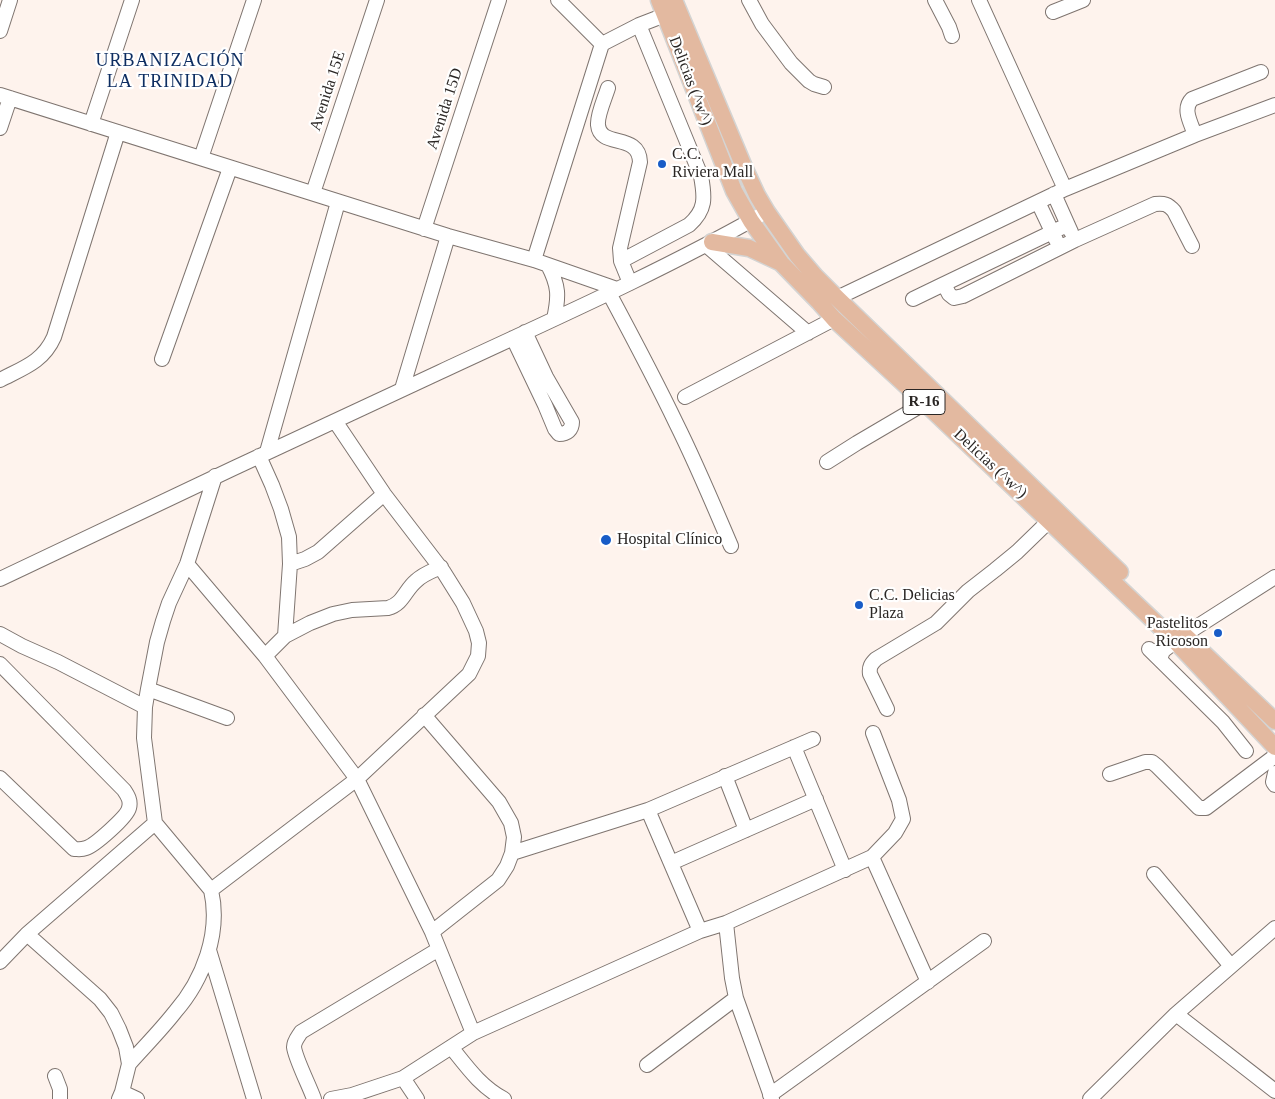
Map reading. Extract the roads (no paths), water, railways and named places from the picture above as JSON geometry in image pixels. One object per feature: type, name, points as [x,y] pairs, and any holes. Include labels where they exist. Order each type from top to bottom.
[{"type":"main road","name":"Delicias (^w^)","points":[[674,0],[757,195],[797,254],[815,276],[1180,639],[1241,711],[1275,747]]},
{"type":"main road","name":"Delicias (^w^)","points":[[662,7],[728,179],[751,221],[782,263],[834,319],[1050,521],[1180,639],[1275,721]]},
{"type":"main road","points":[[709,243],[749,248],[782,263]]},
{"type":"street","points":[[0,31],[10,0]]},
{"type":"street","points":[[91,124],[132,0]]},
{"type":"street","points":[[201,158],[254,0]]},
{"type":"street","name":"Avenida 15E","points":[[313,193],[377,0]]},
{"type":"street","name":"Avenida 15D","points":[[424,229],[499,0]]},
{"type":"street","points":[[558,0],[602,44]]},
{"type":"street","points":[[749,0],[762,24],[791,63],[809,82],[824,87]]},
{"type":"street","points":[[935,0],[952,36]]},
{"type":"street","points":[[980,0],[1060,192],[1067,224],[1074,240]]},
{"type":"street","points":[[1052,12],[1083,0]]},
{"type":"street","points":[[534,260],[602,44],[638,25],[662,7]]},
{"type":"street","points":[[621,261],[689,225],[701,211],[704,201],[701,176],[638,25]]},
{"type":"street","points":[[1195,135],[1187,108],[1192,99],[1261,72]]},
{"type":"street","points":[[608,88],[598,127],[604,137],[630,144],[637,150],[640,156],[620,248],[621,261],[630,283]]},
{"type":"street","points":[[0,128],[5,96],[424,229],[534,260],[613,291],[676,422],[731,546]]},
{"type":"street","points":[[837,298],[1060,192],[1195,135],[1275,104]]},
{"type":"street","points":[[0,380],[40,358],[50,346],[118,132]]},
{"type":"street","points":[[162,359],[230,168]]},
{"type":"street","points":[[285,636],[290,546],[287,527],[263,454],[338,202]]},
{"type":"street","points":[[1038,202],[1060,247]]},
{"type":"street","points":[[944,284],[951,297],[958,298],[1074,240],[1155,204],[1166,204],[1174,211],[1192,246]]},
{"type":"street","points":[[0,579],[215,476],[630,283],[767,212]]},
{"type":"street","points":[[913,300],[1067,224]]},
{"type":"street","points":[[402,389],[448,236]]},
{"type":"street","points":[[709,243],[808,332]]},
{"type":"street","points":[[548,265],[556,282],[558,292],[554,319]]},
{"type":"street","points":[[685,397],[834,319]]},
{"type":"street","points":[[519,335],[572,422],[570,431],[559,434],[555,429],[519,335]]},
{"type":"street","points":[[827,462],[925,403]]},
{"type":"street","points":[[211,890],[357,779],[469,674],[478,656],[479,643],[476,631],[463,603],[440,567],[384,494],[335,420]]},
{"type":"street","points":[[128,1064],[176,1012],[191,991],[209,950],[213,930],[214,913],[211,890],[155,823],[145,749],[145,707],[157,642],[166,612],[177,583],[187,564],[215,476]]},
{"type":"street","points":[[290,564],[318,552],[384,494]]},
{"type":"street","points":[[887,709],[870,674],[871,664],[876,659],[936,623],[968,591],[1017,552],[1050,521]]},
{"type":"street","points":[[187,564],[266,656],[357,779],[432,932],[473,1033]]},
{"type":"street","points":[[266,656],[285,636],[333,614],[352,610],[393,607],[401,601],[416,581],[440,567]]},
{"type":"street","points":[[1160,659],[1163,651],[1275,577]]},
{"type":"street","points":[[0,634],[145,707]]},
{"type":"street","points":[[1149,648],[1223,722],[1246,751]]},
{"type":"street","points":[[0,664],[124,790],[130,806],[122,819],[94,844],[80,850],[74,849],[0,778]]},
{"type":"street","points":[[148,689],[227,718]]},
{"type":"street","points":[[1223,722],[1231,720],[1241,711]]},
{"type":"street","points":[[424,715],[499,802],[511,823],[514,837],[512,853],[507,866],[498,880],[432,932]]},
{"type":"street","points":[[331,1099],[352,1095],[403,1078],[473,1033],[700,931],[726,923],[872,858],[895,833],[903,819],[899,800],[873,733]]},
{"type":"street","points":[[512,853],[648,810],[813,739]]},
{"type":"street","points":[[794,746],[845,870]]},
{"type":"street","points":[[1110,774],[1146,762],[1152,762],[1199,808],[1206,808],[1275,756]]},
{"type":"street","points":[[1275,773],[1275,786]]},
{"type":"street","points":[[725,776],[746,830]]},
{"type":"street","points":[[671,863],[816,799]]},
{"type":"street","points":[[648,810],[700,931]]},
{"type":"street","points":[[2,955],[155,823]]},
{"type":"street","points":[[872,858],[928,982]]},
{"type":"street","points":[[1154,874],[1230,966]]},
{"type":"street","points":[[726,923],[736,998],[771,1097],[984,941]]},
{"type":"street","points":[[1090,1099],[1176,1014],[1275,928]]},
{"type":"street","points":[[27,934],[100,999],[111,1013],[120,1029],[126,1047],[128,1064],[120,1095],[137,1099]]},
{"type":"street","points":[[209,950],[254,1099]]},
{"type":"street","points":[[314,1099],[294,1046],[301,1032],[439,950]]},
{"type":"street","points":[[647,1065],[736,998]]},
{"type":"street","points":[[1176,1014],[1275,1091]]},
{"type":"street","points":[[451,1047],[475,1078],[504,1099]]},
{"type":"street","points":[[55,1076],[60,1089],[60,1099]]},
{"type":"street","points":[[403,1078],[417,1099]]},
{"type":"place","name":"C.C. Riviera Mall","points":[[662,164]]},
{"type":"place","name":"Hospital Clínico","points":[[606,540]]},
{"type":"place","name":"C.C. Delicias Plaza","points":[[859,605]]},
{"type":"place","name":"Pastelitos Ricoson","points":[[1218,633]]},
{"type":"district","name":"URBANIZACIÓN LA TRINIDAD","points":[[170,71]]}]
